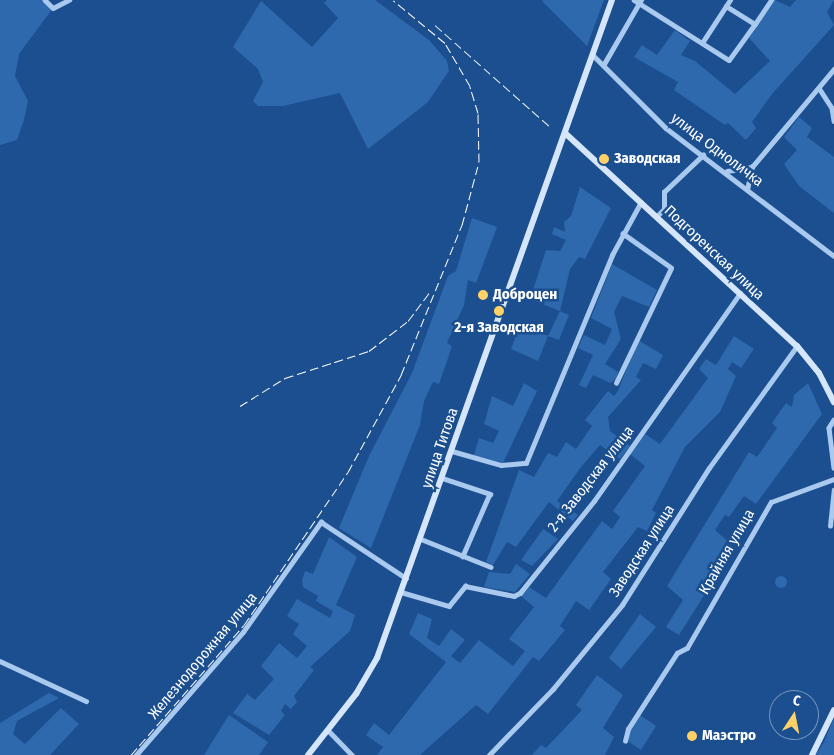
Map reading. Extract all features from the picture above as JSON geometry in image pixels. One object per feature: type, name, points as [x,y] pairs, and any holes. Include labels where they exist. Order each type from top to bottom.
[{"type":"main road","name":"улица Титова","points":[[308,755],[328,730],[377,658],[612,0]]},
{"type":"main road","name":"Подгоренская улица","points":[[564,133],[797,346],[819,373],[834,402]]},
{"type":"main road","points":[[812,755],[834,710]]},
{"type":"street","points":[[45,0],[53,8],[69,0]]},
{"type":"street","points":[[634,0],[640,2],[729,60],[771,0]]},
{"type":"street","points":[[702,43],[730,0]]},
{"type":"street","points":[[604,64],[640,2]]},
{"type":"street","points":[[726,6],[755,24]]},
{"type":"street","name":"улица Одноличка","points":[[592,55],[604,64],[646,111],[727,171],[747,190],[834,256]]},
{"type":"street","points":[[747,190],[752,167],[834,69]]},
{"type":"street","points":[[819,88],[833,108],[834,121]]},
{"type":"street","points":[[656,216],[664,209],[664,192],[703,155]]},
{"type":"street","points":[[727,171],[752,167]]},
{"type":"street","points":[[452,451],[501,465],[526,463],[623,234],[641,202]]},
{"type":"street","points":[[616,383],[670,268],[623,234]]},
{"type":"street","name":"2-я Заводская улица","points":[[401,592],[449,606],[464,586],[514,596],[520,592],[594,501],[740,293]]},
{"type":"street","name":"Заводская улица","points":[[489,755],[553,689],[622,605],[708,468],[797,346]]},
{"type":"street","points":[[834,420],[830,428],[834,468]]},
{"type":"street","points":[[442,478],[490,494],[463,556]]},
{"type":"street","name":"Крайняя улица","points":[[625,741],[628,729],[677,653],[688,647],[771,502],[834,479]]},
{"type":"street","points":[[830,526],[834,490]]},
{"type":"street","name":"Железнодорожная улица","points":[[136,755],[243,632],[321,522],[406,578]]},
{"type":"street","points":[[421,539],[491,567]]},
{"type":"street","points":[[0,660],[86,701]]},
{"type":"street","points":[[328,730],[352,755]]},
{"type":"shaded area","points":[[0,0],[45,0],[53,8],[19,54],[15,76],[28,101],[17,140],[0,145]]},
{"type":"shaded area","points":[[327,0],[375,0],[429,40],[447,61],[449,71],[428,102],[368,149],[340,93],[283,106],[258,106],[253,101],[263,82],[258,69],[233,47],[261,1],[312,47],[338,18],[324,3]]},
{"type":"shaded area","points":[[543,0],[604,0],[587,46],[542,1]]},
{"type":"shaded area","points":[[775,0],[790,7],[796,0],[834,0],[827,12],[834,25],[772,94],[752,122],[756,128],[746,140],[728,123],[725,125],[674,90],[678,82],[634,57],[642,45],[657,55],[675,30],[690,41],[681,55],[695,61],[735,94],[770,61],[749,38]]},
{"type":"shaded area","points":[[799,117],[812,128],[807,137],[834,157],[834,213],[799,186],[784,164],[797,150],[784,137]]},
{"type":"shaded area","points":[[580,187],[611,208],[585,259],[579,257],[570,269],[560,311],[530,299],[546,250],[560,251],[566,240],[552,234],[554,227],[565,232],[564,222],[571,216]]},
{"type":"shaded area","points":[[472,218],[497,227],[476,283],[468,280],[464,305],[447,343],[452,346],[439,384],[433,382],[424,401],[420,425],[371,548],[339,528],[369,456],[412,373],[448,276],[456,271]]},
{"type":"shaded area","points":[[612,264],[657,290],[649,307],[622,296],[614,312],[621,339],[605,364],[618,372],[616,379],[610,383],[593,375],[586,388],[579,385],[593,355],[578,348],[584,335],[605,345],[612,329],[591,318]]},
{"type":"shaded area","points":[[560,311],[569,315],[559,340],[548,336]]},
{"type":"shaded area","points":[[521,323],[548,336],[538,361],[511,349]]},
{"type":"shaded area","points":[[734,336],[754,349],[741,368],[732,362],[728,369],[736,376],[720,412],[685,447],[652,510],[656,513],[647,531],[638,527],[603,572],[611,579],[589,610],[576,601],[560,626],[565,630],[539,661],[533,657],[488,714],[476,705],[420,755],[377,755],[383,747],[366,735],[374,723],[389,735],[446,662],[409,634],[418,613],[432,619],[427,638],[439,646],[451,629],[465,640],[451,656],[460,663],[479,640],[513,666],[525,651],[509,639],[534,607],[521,596],[529,587],[546,598],[602,521],[612,529],[620,517],[613,511],[645,466],[630,454],[645,434],[660,444],[708,378],[699,369],[706,359],[716,365]]},
{"type":"shaded area","points":[[638,340],[663,355],[656,369],[643,363],[636,377],[641,380],[608,417],[610,431],[630,446],[620,459],[600,445],[581,467],[557,501],[578,515],[573,521],[549,502],[516,547],[507,542],[493,565],[486,562],[519,470],[534,477],[548,453],[557,457],[566,442],[576,449],[592,426],[585,420],[608,391],[614,396],[618,391]]},
{"type":"shaded area","points":[[524,383],[537,391],[503,463],[474,455],[479,438],[493,443],[499,431],[484,424],[492,396],[513,406]]},
{"type":"shaded area","points":[[808,383],[822,414],[756,504],[744,496],[729,517],[725,515],[715,530],[731,544],[729,556],[679,635],[666,627],[683,600],[667,586],[749,452],[757,457],[777,428],[772,423],[786,403],[792,407],[794,395]]},
{"type":"shaded area","points":[[543,529],[558,539],[532,566],[521,560]]},
{"type":"shaded area","points":[[329,537],[357,557],[336,605],[355,615],[350,631],[310,667],[314,670],[294,696],[297,702],[291,709],[285,704],[281,711],[285,715],[269,735],[233,713],[247,694],[255,700],[274,679],[261,666],[279,643],[297,658],[307,646],[293,634],[299,624],[287,616],[297,599],[330,618],[333,611],[316,601],[318,596],[303,587],[302,580],[305,571],[313,574]]},
{"type":"shaded area","points":[[516,564],[530,574],[515,592],[484,587],[489,572],[510,574]]},
{"type":"shaded area","points":[[779,576],[783,576],[787,582],[783,588],[779,588],[775,584],[775,580]]},
{"type":"shaded area","points":[[640,614],[656,627],[621,669],[609,658]]},
{"type":"shaded area","points":[[597,675],[623,695],[603,728],[614,737],[605,755],[532,755],[541,745],[546,748],[582,710],[576,705]]},
{"type":"shaded area","points":[[49,693],[59,698],[17,721],[13,734],[25,744],[61,708],[79,724],[50,755],[0,755],[0,723]]},
{"type":"shaded area","points":[[229,715],[268,742],[259,755],[204,755]]},
{"type":"shaded area","points":[[640,715],[656,726],[641,750],[629,742],[629,730]]},
{"type":"shaded area","points":[[834,718],[834,755],[816,755],[824,742]]},
{"type":"railway","points":[[131,755],[244,625],[348,472],[401,375],[462,225],[479,162],[478,113],[470,86],[445,43],[393,0]]},
{"type":"railway","points":[[435,25],[549,126]]},
{"type":"railway","points":[[240,406],[285,378],[369,351],[408,321],[430,292]]},
{"type":"place","name":"Заводская","points":[[604,159]]},
{"type":"place","name":"Доброцен","points":[[483,295]]},
{"type":"place","name":"2-я Заводская","points":[[499,311]]},
{"type":"place","name":"Маэстро","points":[[692,736]]}]
